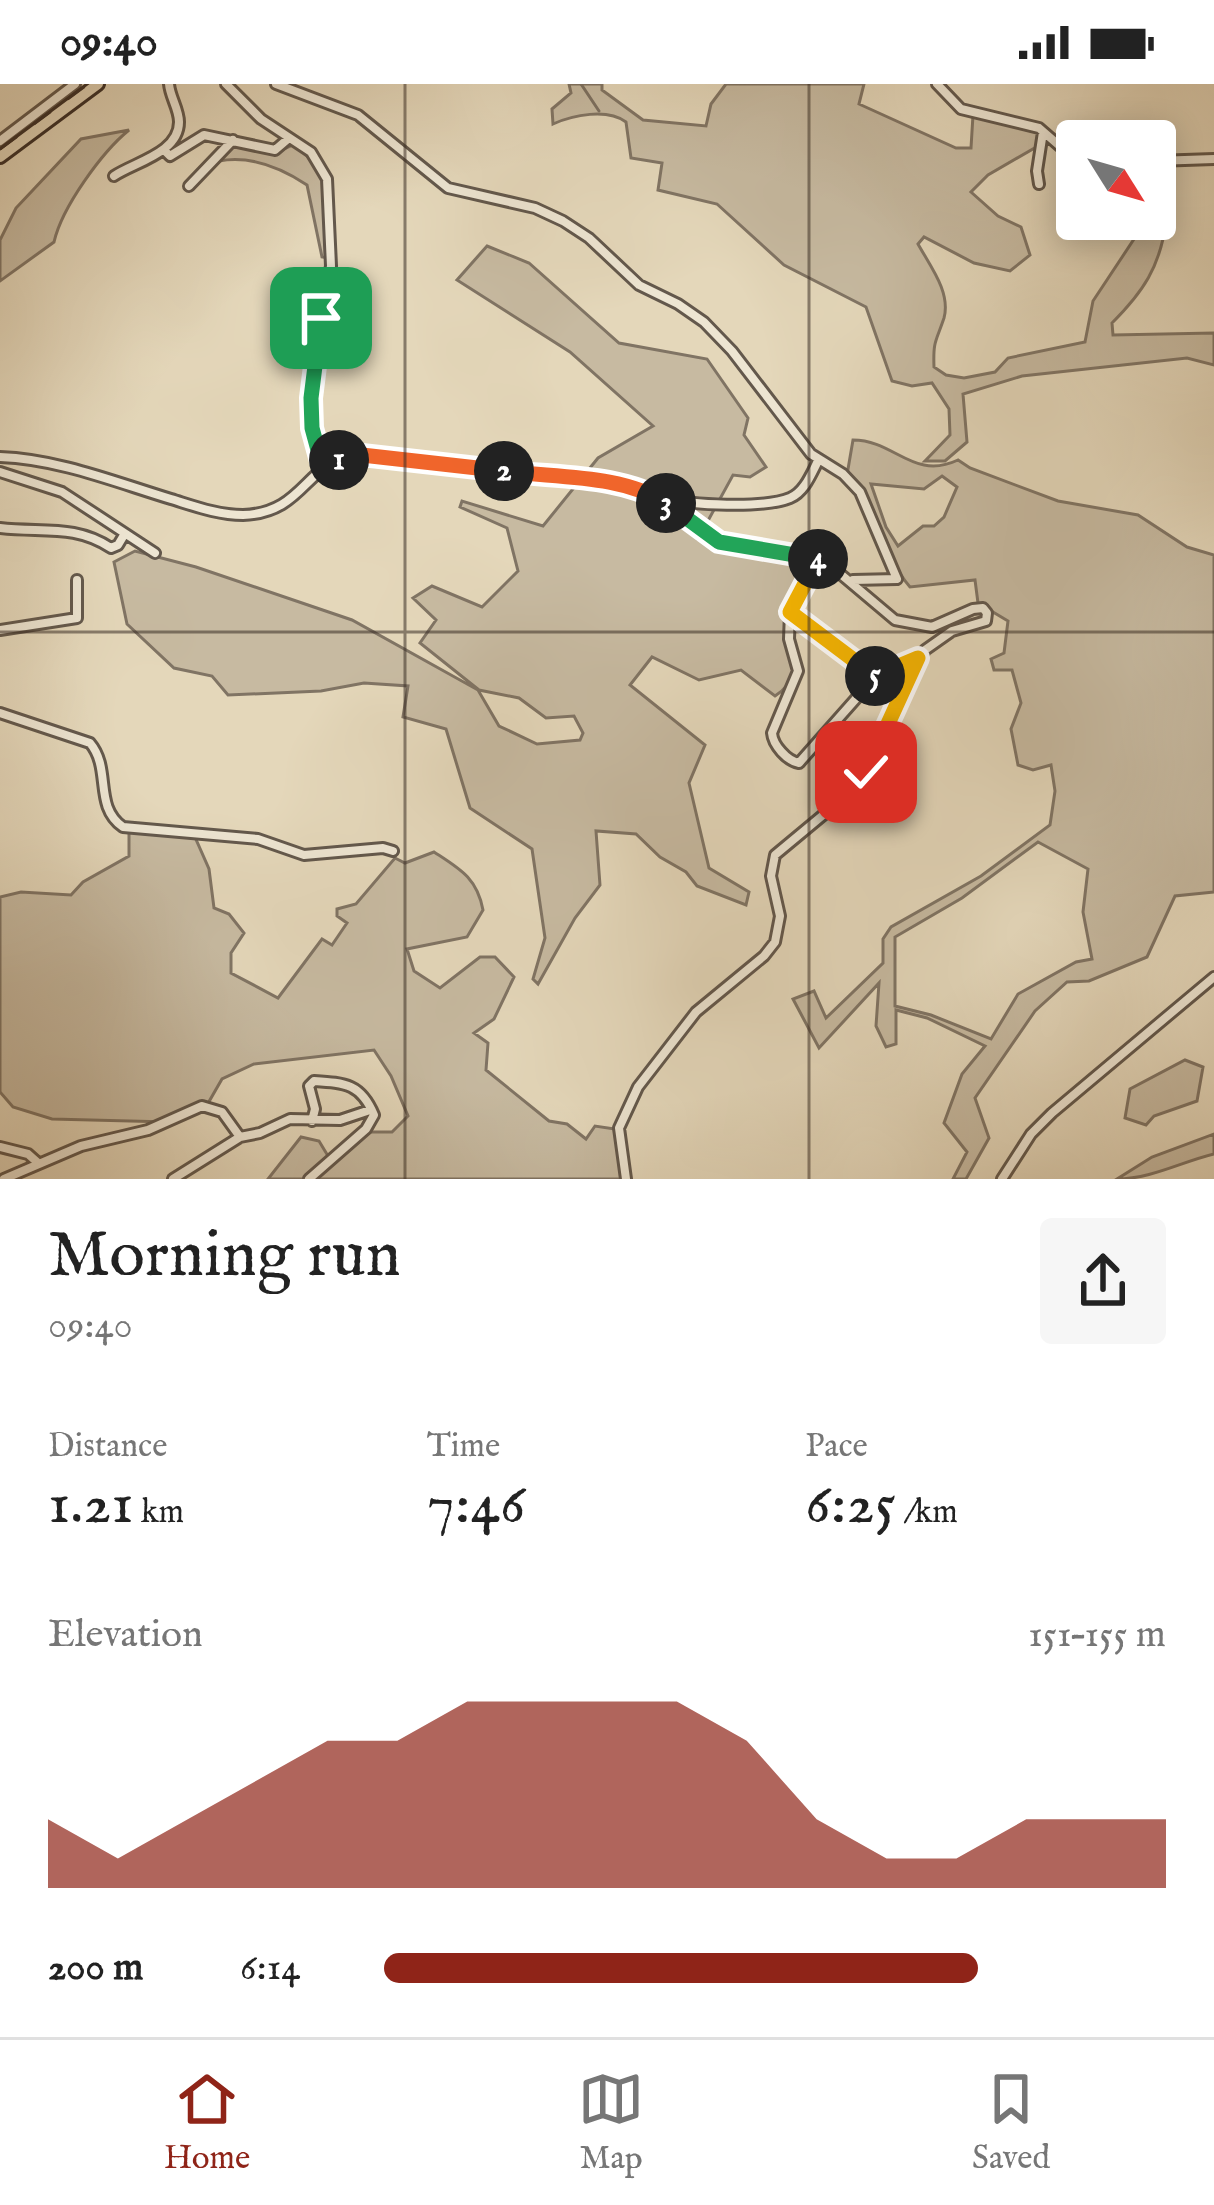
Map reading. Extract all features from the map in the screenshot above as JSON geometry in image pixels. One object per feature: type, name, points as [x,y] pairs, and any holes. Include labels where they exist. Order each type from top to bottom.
[{"type":"main road","points":[[0,157],[98,84]]},
{"type":"street","points":[[0,141],[75,84]]},
{"type":"street","points":[[115,176],[164,150],[179,123],[169,84]]},
{"type":"street","points":[[226,84],[250,110],[314,156],[329,189],[331,266],[311,398],[312,428],[325,466]]},
{"type":"street","points":[[276,84],[350,110],[448,188],[535,208],[580,231],[627,276],[678,304],[721,337],[819,459],[860,492],[897,579],[851,580]]},
{"type":"street","points":[[937,84],[961,109],[1019,121],[1056,143]]},
{"type":"street","points":[[1039,184],[1036,171],[1043,132]]},
{"type":"street","points":[[164,150],[170,156],[204,135],[275,150],[289,138]]},
{"type":"street","points":[[189,186],[233,140]]},
{"type":"street","points":[[1176,160],[1214,158]]},
{"type":"street","points":[[0,457],[47,463],[217,512],[243,515],[286,505],[325,466],[362,455],[584,480],[695,506],[788,499],[802,488],[819,459]]},
{"type":"street","points":[[0,472],[62,492],[155,554]]},
{"type":"street","points":[[655,496],[719,542],[818,559],[905,624],[932,627],[973,609],[988,613],[986,621],[952,631],[918,658],[876,676],[799,764],[773,742],[772,733],[798,671],[789,639],[790,612],[818,559]]},
{"type":"street","points":[[0,528],[82,532],[111,548],[124,535]]},
{"type":"street","points":[[0,630],[77,618],[77,580]]},
{"type":"street","points":[[790,612],[876,676]]},
{"type":"street","points":[[626,1179],[619,1128],[631,1099],[696,1012],[775,942],[780,921],[770,876],[775,855],[866,772],[918,658]]},
{"type":"street","points":[[0,713],[78,736],[94,746],[101,761],[107,810],[123,827],[258,838],[304,855],[393,851]]},
{"type":"street","points":[[1002,1179],[1044,1120],[1214,977]]},
{"type":"street","points":[[309,1179],[374,1118],[365,1095],[356,1089],[314,1081],[309,1086],[315,1109],[312,1121]]},
{"type":"street","points":[[4,1179],[95,1141],[164,1125],[202,1106],[223,1112],[240,1137]]},
{"type":"street","points":[[173,1179],[240,1137],[290,1119],[340,1120],[370,1110]]},
{"type":"street","points":[[0,1147],[28,1154],[37,1162]]},
{"type":"shaded area","points":[[569,84],[602,84],[602,90],[643,120],[706,126],[711,104],[726,84],[864,84],[859,104],[956,148],[971,148],[973,115],[1020,123],[1040,133],[1038,146],[988,175],[971,192],[998,216],[1021,227],[1030,255],[1010,271],[974,263],[924,237],[918,244],[945,299],[934,367],[964,378],[995,372],[1008,358],[1085,342],[1093,301],[1133,240],[1162,240],[1141,289],[1112,323],[1113,335],[1214,333],[1214,365],[1187,358],[1022,376],[963,394],[967,442],[945,461],[925,461],[950,435],[949,409],[932,383],[912,386],[892,381],[866,307],[784,265],[717,204],[658,190],[662,163],[631,158],[626,122],[590,114],[553,124],[552,109],[571,93]]},
{"type":"shaded area","points":[[129,130],[84,181],[54,242],[0,281],[0,240],[16,208],[81,139]]},
{"type":"shaded area","points":[[234,143],[275,153],[293,145],[307,156],[326,195],[329,258],[322,257],[307,185],[265,164],[219,161]]},
{"type":"shaded area","points":[[487,246],[529,263],[619,343],[707,359],[748,418],[744,435],[766,467],[750,477],[733,475],[698,539],[753,556],[810,561],[787,616],[791,678],[775,696],[741,670],[699,680],[652,657],[630,685],[705,745],[689,783],[709,868],[749,892],[746,905],[697,886],[636,834],[596,831],[600,885],[575,918],[538,984],[533,979],[545,938],[532,849],[470,808],[446,729],[403,717],[408,686],[364,683],[321,691],[228,695],[212,676],[174,668],[127,624],[114,562],[135,551],[352,620],[478,690],[499,726],[537,744],[580,740],[583,733],[574,716],[546,718],[519,698],[479,690],[420,643],[436,620],[413,598],[432,586],[482,607],[518,571],[507,528],[460,507],[462,501],[543,526],[598,458],[653,426],[570,352],[457,280]]},
{"type":"shaded area","points":[[853,440],[929,466],[958,460],[1058,501],[1138,515],[1187,547],[1214,555],[1214,892],[1175,896],[1147,957],[1089,981],[1067,982],[1035,1011],[975,1098],[989,1138],[966,1179],[953,1179],[967,1152],[944,1123],[962,1074],[985,1046],[927,1018],[896,1010],[896,1044],[886,1047],[876,1026],[879,983],[819,1048],[793,999],[814,991],[826,1018],[883,963],[883,939],[891,927],[981,876],[1050,825],[1055,791],[1051,765],[1033,770],[1018,765],[1011,729],[1021,703],[1012,670],[994,670],[991,659],[1004,653],[1008,621],[978,603],[975,580],[910,587],[892,560],[867,501],[847,475]],"holes":[[[942,476],[957,487],[944,517],[898,546],[871,484],[924,489]],[[1038,842],[1088,869],[1083,912],[1092,959],[1076,962],[1018,994],[991,1039],[895,1006],[895,937],[962,898]]]},
{"type":"shaded area","points":[[129,831],[194,835],[209,869],[214,908],[229,914],[244,933],[231,953],[231,973],[278,998],[322,939],[332,945],[347,923],[337,916],[337,909],[356,904],[395,858],[405,863],[434,852],[452,864],[472,882],[483,910],[467,937],[407,949],[414,971],[440,988],[480,957],[495,957],[514,977],[494,1019],[474,1033],[488,1043],[486,1070],[549,1121],[567,1124],[586,1139],[595,1126],[615,1129],[622,1179],[268,1179],[301,1137],[319,1141],[328,1156],[368,1132],[392,1132],[408,1116],[374,1050],[254,1064],[222,1079],[207,1105],[169,1122],[52,1119],[13,1107],[0,1092],[0,897],[21,892],[71,895],[83,882],[129,856]]},
{"type":"shaded area","points":[[1185,1060],[1203,1067],[1197,1101],[1154,1116],[1146,1125],[1125,1118],[1130,1089]]},
{"type":"shaded area","points":[[1214,1134],[1214,1154],[1117,1179],[1152,1157]]},
{"type":"waterway","points":[[581,84],[599,111]]},
{"type":"railway","points":[[0,149],[88,84]]},
{"type":"route","points":[[321,318],[311,416],[325,466],[362,455],[615,484],[655,496],[719,542],[818,559],[790,612],[876,676],[918,658],[866,772]]}]
